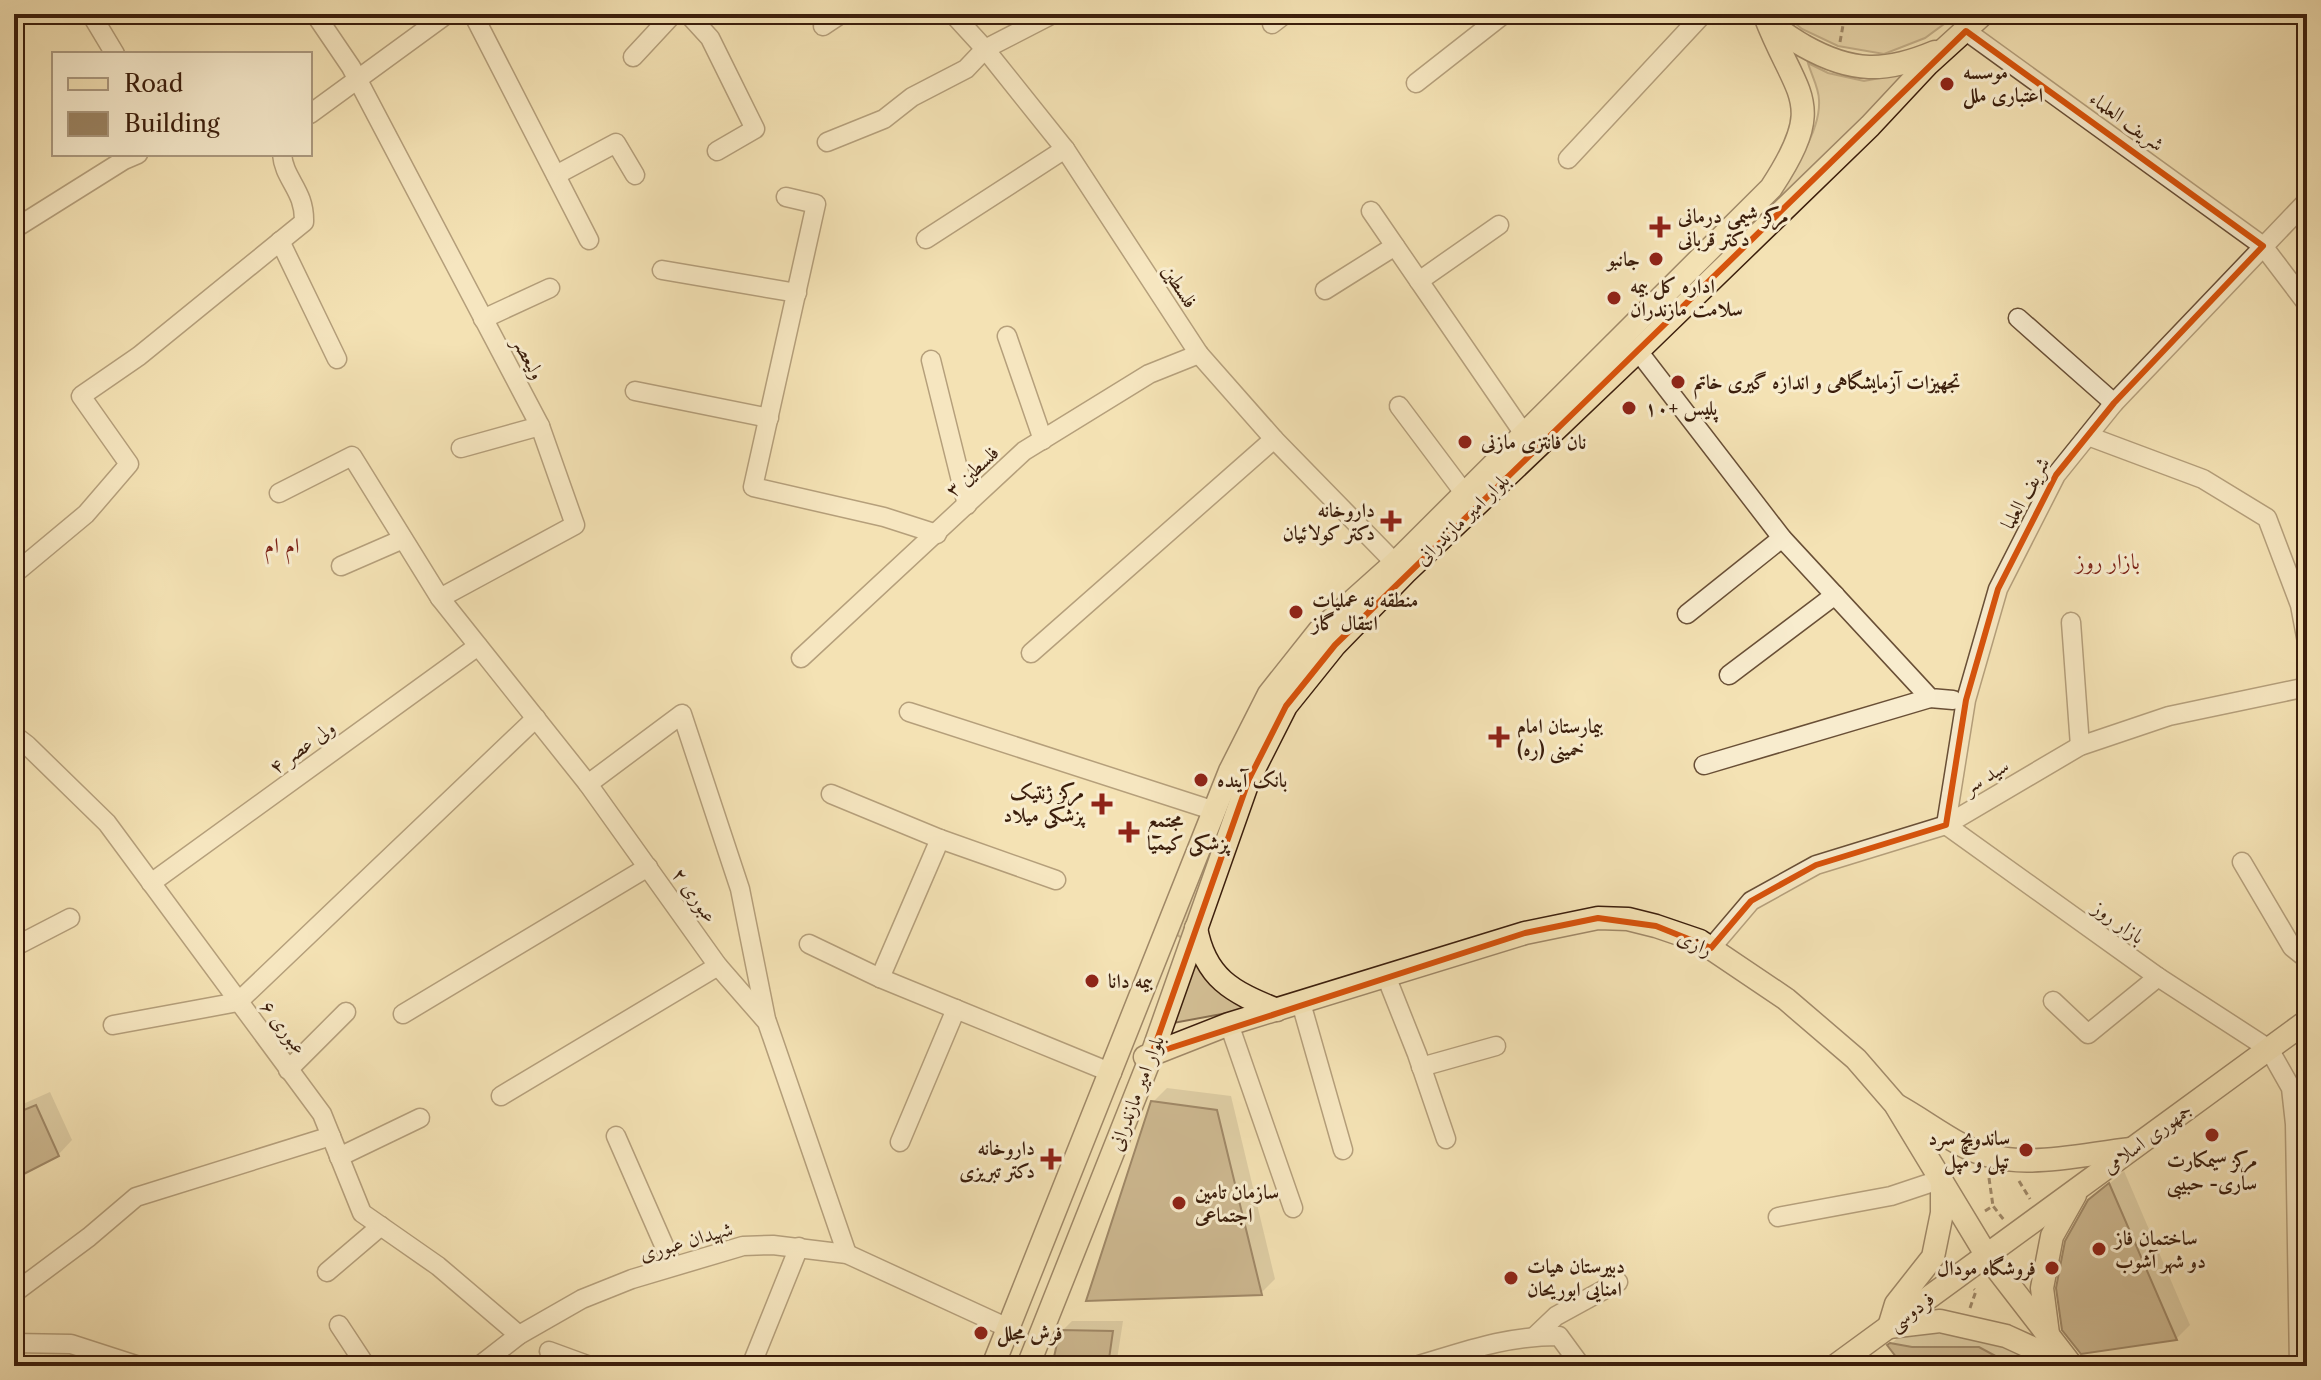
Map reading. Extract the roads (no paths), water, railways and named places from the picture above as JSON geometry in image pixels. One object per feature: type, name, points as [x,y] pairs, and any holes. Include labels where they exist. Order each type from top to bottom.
[{"type":"main road","points":[[1965,22],[1983,14]]},
{"type":"main road","points":[[1764,15],[1781,32],[1828,60],[1837,62],[1876,68],[1913,61],[1944,48]]},
{"type":"main road","name":"بلوار امیر مازندرانی","points":[[993,1366],[1230,771],[1269,694],[1319,631],[1395,563],[1465,494],[1771,188],[1788,163],[1805,119],[1800,90],[1764,15]]},
{"type":"main road","name":"بلوار امیر مازندرانی","points":[[1028,1366],[1152,1054],[1249,779],[1286,706],[1335,645],[1405,573],[1870,126],[1965,22]]},
{"type":"main road","name":"رازی","points":[[1112,1073],[1229,1024],[1525,933],[1598,918],[1628,919],[1656,926],[1700,941],[1711,948],[1786,999],[1856,1059],[1895,1104],[1987,1256],[2072,1366]]},
{"type":"main road","points":[[1196,928],[1200,950],[1209,968],[1247,998],[1277,1010]]},
{"type":"main road","name":"جمهوری اسلامی","points":[[1987,1256],[2307,1021]]},
{"type":"main road","points":[[1895,1104],[1962,1146],[2006,1159],[2049,1161],[2132,1149]]},
{"type":"main road","points":[[1942,1179],[1942,1213],[1933,1257],[1896,1304],[1889,1327],[1940,1321],[2006,1336],[2072,1366]]},
{"type":"main road","points":[[2048,1335],[2042,1288],[2052,1236],[2078,1189]]},
{"type":"main road","name":"فردوسی","points":[[1835,1366],[1987,1256]]},
{"type":"street","points":[[91,14],[114,52]]},
{"type":"street","name":"ولیعصر","points":[[315,14],[358,80],[540,426],[575,525],[440,598]]},
{"type":"street","points":[[312,113],[447,14]]},
{"type":"street","points":[[473,14],[589,240]]},
{"type":"street","points":[[633,57],[673,14]]},
{"type":"street","points":[[688,14],[710,38],[755,129],[717,151]]},
{"type":"street","points":[[823,26],[841,14]]},
{"type":"street","name":"فلسطین","points":[[953,14],[1065,149],[1199,354],[1274,439],[1395,563]]},
{"type":"street","points":[[827,142],[884,119],[912,97],[966,69],[985,49],[1053,14]]},
{"type":"street","points":[[1416,83],[1504,14]]},
{"type":"street","points":[[1568,159],[1703,14]]},
{"type":"street","name":"شریف العلماء","points":[[1965,22],[2263,246],[2307,304]]},
{"type":"street","points":[[556,175],[616,143],[635,175]]},
{"type":"street","points":[[926,239],[1065,149]]},
{"type":"street","points":[[14,229],[133,156]]},
{"type":"street","points":[[14,574],[86,514],[129,464],[81,396],[139,356],[304,222],[305,205],[283,159]]},
{"type":"street","points":[[786,197],[816,204],[753,487],[884,517],[937,534]]},
{"type":"street","name":"شریف العلما","points":[[1946,825],[1966,700],[1998,589],[2056,475],[2114,403],[2307,201]]},
{"type":"street","points":[[1371,211],[1524,434]]},
{"type":"street","points":[[1419,281],[1499,225]]},
{"type":"street","points":[[280,241],[337,359]]},
{"type":"street","points":[[1325,290],[1395,246]]},
{"type":"street","points":[[662,270],[797,293]]},
{"type":"street","points":[[483,319],[550,288]]},
{"type":"street","points":[[2018,318],[2114,403]]},
{"type":"street","points":[[1007,336],[1043,440]]},
{"type":"street","points":[[1638,351],[1782,538],[1930,698]]},
{"type":"street","name":"فلسطین ۳","points":[[801,658],[1024,451],[1149,374],[1199,354]]},
{"type":"street","points":[[931,360],[967,505]]},
{"type":"street","points":[[635,391],[769,418]]},
{"type":"street","points":[[1399,406],[1465,494]]},
{"type":"street","points":[[461,448],[540,426]]},
{"type":"street","points":[[2088,436],[2203,479],[2267,518],[2300,605],[2307,642]]},
{"type":"street","points":[[1031,653],[1274,439]]},
{"type":"street","name":"عبوری ۲","points":[[279,493],[352,456],[440,598],[588,784],[718,966],[767,1022],[847,1254]]},
{"type":"street","points":[[1687,614],[1782,538]]},
{"type":"street","points":[[341,566],[403,539]]},
{"type":"street","points":[[1729,675],[1835,595]]},
{"type":"street","points":[[2071,622],[2080,746]]},
{"type":"street","name":"ولی عصر ۴","points":[[151,883],[478,646]]},
{"type":"street","name":"سید سر","points":[[1711,948],[1751,901],[1816,865],[1946,825],[2080,746],[2169,716],[2307,687]]},
{"type":"street","points":[[1704,765],[1930,698],[1953,700]]},
{"type":"street","points":[[909,712],[1215,811]]},
{"type":"street","points":[[588,784],[682,714],[740,889],[767,1022]]},
{"type":"street","points":[[113,1025],[238,1002],[536,718]]},
{"type":"street","name":"عبوری ۶","points":[[18,744],[107,823],[322,1114],[362,1213],[438,1266],[519,1335]]},
{"type":"street","points":[[831,794],[940,839],[1056,880]]},
{"type":"street","name":"بازار روز","points":[[1946,825],[2158,977],[2269,1049]]},
{"type":"street","points":[[880,978],[940,839]]},
{"type":"street","points":[[2242,862],[2292,947],[2307,959]]},
{"type":"street","points":[[403,1014],[648,867]]},
{"type":"street","points":[[14,947],[70,918]]},
{"type":"street","points":[[809,944],[880,978],[1112,1073]]},
{"type":"street","points":[[501,1096],[718,966]]},
{"type":"street","points":[[1386,976],[1446,1139]]},
{"type":"street","points":[[2053,1001],[2088,1034],[2158,977]]},
{"type":"street","points":[[1301,1003],[1343,1150]]},
{"type":"street","points":[[900,1142],[956,1009]]},
{"type":"street","points":[[288,1070],[346,1012]]},
{"type":"street","points":[[1229,1024],[1293,1208]]},
{"type":"street","points":[[1421,1067],[1496,1046]]},
{"type":"street","points":[[2269,1049],[2291,1088],[2295,1124],[2299,1366]]},
{"type":"street","points":[[339,1157],[420,1118]]},
{"type":"street","points":[[14,1293],[136,1197],[331,1136]]},
{"type":"street","points":[[616,1136],[673,1266]]},
{"type":"street","points":[[1778,1217],[1891,1196],[1942,1179]]},
{"type":"street","points":[[327,1272],[381,1226]]},
{"type":"street","name":"شهیدان عبوری","points":[[479,1366],[519,1335],[582,1299],[632,1279],[743,1246],[799,1247],[847,1254],[1008,1328]]},
{"type":"street","points":[[751,1366],[799,1247]]},
{"type":"street","points":[[1535,1336],[1556,1316],[1618,1282]]},
{"type":"street","points":[[339,1325],[366,1366]]},
{"type":"street","points":[[1416,1366],[1470,1347],[1535,1336],[1559,1336],[1581,1366]]},
{"type":"street","points":[[15,1341],[76,1345],[139,1366]]},
{"type":"street","points":[[76,1345],[91,1366]]},
{"type":"street","points":[[549,1351],[590,1366]]},
{"type":"place","name":"موسسه اعتباری ملل","points":[[1947,84]]},
{"type":"place","name":"مرکز شیمی درمانی دکتر قربانی","points":[[1660,227]]},
{"type":"place","name":"جانبو","points":[[1656,259]]},
{"type":"place","name":"اداره کل بیمه سلامت مازندران","points":[[1614,298]]},
{"type":"place","name":"تجهیزات آزمایشگاهی و اندازه گیری خاتم","points":[[1678,382]]},
{"type":"place","name":"پلیس +١٠","points":[[1629,408]]},
{"type":"place","name":"نان فانتزی مازنی","points":[[1465,442]]},
{"type":"place","name":"داروخانه دکتر کولائیان","points":[[1391,521]]},
{"type":"place","name":"منطقه نه عملیات انتقال گاز","points":[[1296,612]]},
{"type":"place","name":"بیمارستان امام خمینی (ره)","points":[[1499,737]]},
{"type":"place","name":"بانک آینده","points":[[1201,780]]},
{"type":"place","name":"مرکز ژنتیک پزشکی میلاد","points":[[1102,804]]},
{"type":"place","name":"مجتمع پزشکی کیمیا","points":[[1129,832]]},
{"type":"place","name":"بیمه دانا","points":[[1092,981]]},
{"type":"place","name":"مرکز سیمکارت ساری- حبیبی","points":[[2212,1135]]},
{"type":"place","name":"ساندویچ سرد تپل و مپل","points":[[2026,1150]]},
{"type":"place","name":"داروخانه دکتر تبریزی","points":[[1051,1159]]},
{"type":"place","name":"سازمان تامین اجتماعی","points":[[1179,1203]]},
{"type":"place","name":"ساختمان فاز دو شهر آشوب","points":[[2099,1249]]},
{"type":"place","name":"فروشگاه مودال","points":[[2052,1268]]},
{"type":"place","name":"دبیرستان هیات امنایی ابوریحان","points":[[1511,1278]]},
{"type":"place","name":"فرش مجلل","points":[[981,1333]]},
{"type":"district","name":"ام ام","points":[[282,545]]},
{"type":"district","name":"بازار روز","points":[[2108,561]]}]
